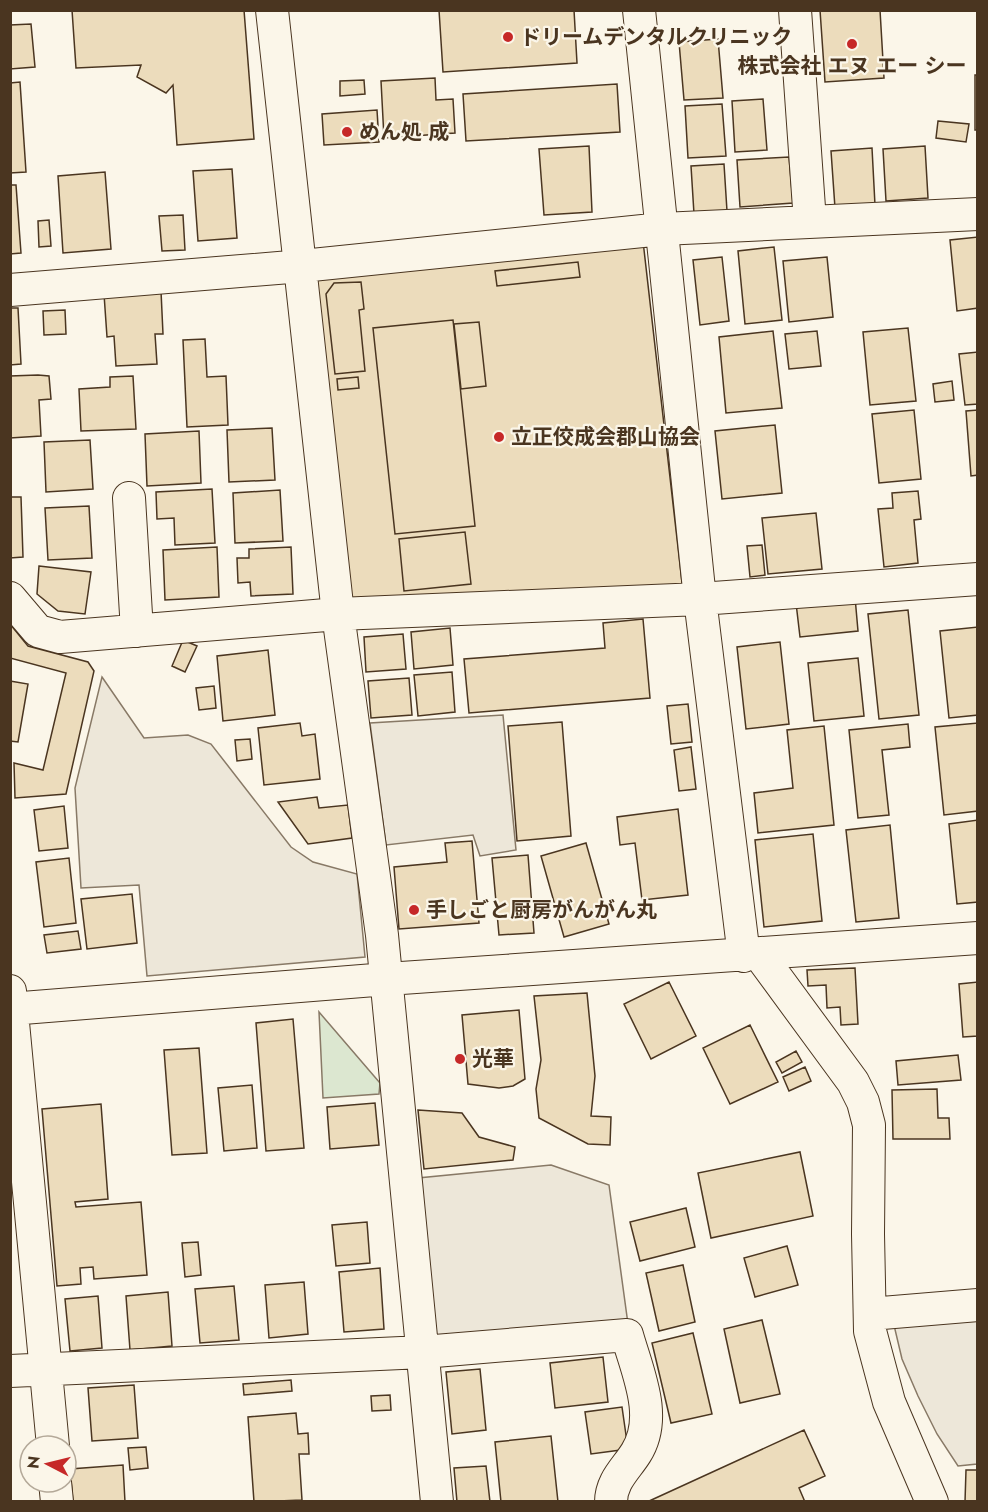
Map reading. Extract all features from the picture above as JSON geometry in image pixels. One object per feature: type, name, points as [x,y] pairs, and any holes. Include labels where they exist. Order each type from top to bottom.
[{"type":"street","points":[[272,10],[302,266],[338,614],[387,979],[437,1502]]},
{"type":"street","points":[[639,10],[700,599],[751,955],[853,1082],[863,1102],[869,1125],[870,1331],[889,1402],[929,1490],[932,1502]]},
{"type":"street","points":[[795,10],[810,222]]},
{"type":"street","points":[[10,290],[302,266],[662,229],[978,214]]},
{"type":"street","points":[[129,498],[137,632]]},
{"type":"street","points":[[10,598],[38,631],[60,637],[338,614],[700,599],[978,579]]},
{"type":"street","points":[[51,1434],[11,1003],[978,938]]},
{"type":"street","points":[[870,1314],[978,1305]]},
{"type":"street","points":[[10,1371],[46,1367],[423,1352],[627,1335],[646,1408],[646,1424],[637,1452],[614,1484],[611,1502]]},
{"type":"green space","points":[[319,1012],[380,1083],[379,1094],[323,1098]]},
{"type":"shaded area","points":[[102,677],[144,738],[188,735],[211,744],[291,847],[313,862],[357,874],[365,957],[147,976],[139,885],[81,888],[75,788]]},
{"type":"shaded area","points":[[503,715],[516,850],[480,856],[473,835],[386,845],[370,723]]},
{"type":"shaded area","points":[[551,1165],[609,1185],[628,1324],[434,1340],[418,1178]]},
{"type":"shaded area","points":[[977,1316],[977,1464],[958,1466],[937,1434],[918,1396],[902,1359],[893,1321]]},
{"type":"building","points":[[72,10],[244,10],[254,139],[177,145],[173,85],[166,93],[137,77],[141,65],[76,68]]},
{"type":"building","name":"ドリームデンタルクリニック","points":[[439,10],[574,10],[577,63],[443,72]]},
{"type":"building","name":"株式会社 エヌ エー シー","points":[[820,10],[880,10],[884,78],[825,82]]},
{"type":"building","points":[[31,24],[35,67],[10,69],[10,25]]},
{"type":"building","points":[[718,39],[723,98],[684,100],[679,42]]},
{"type":"building","points":[[975,75],[978,75],[978,130],[975,130]]},
{"type":"building","points":[[435,78],[436,100],[453,99],[455,133],[384,138],[381,81]]},
{"type":"building","points":[[364,80],[365,94],[340,96],[340,81]]},
{"type":"building","points":[[20,82],[26,172],[10,173],[10,83]]},
{"type":"building","points":[[617,84],[620,132],[466,141],[463,94]]},
{"type":"building","points":[[763,99],[767,150],[735,152],[732,101]]},
{"type":"building","points":[[722,104],[726,156],[688,158],[685,106]]},
{"type":"building","points":[[377,110],[379,142],[324,145],[322,114]]},
{"type":"building","points":[[938,121],[969,124],[966,142],[936,138]]},
{"type":"building","points":[[589,146],[592,212],[544,215],[539,149]]},
{"type":"building","points":[[925,146],[928,198],[886,201],[883,149]]},
{"type":"building","points":[[872,148],[875,205],[835,208],[831,151]]},
{"type":"building","points":[[789,157],[793,203],[740,207],[737,160]]},
{"type":"building","points":[[724,164],[727,211],[694,214],[691,166]]},
{"type":"building","points":[[232,169],[237,238],[198,241],[193,171]]},
{"type":"building","points":[[105,172],[111,249],[63,253],[58,176]]},
{"type":"building","points":[[10,185],[16,185],[21,253],[10,254]]},
{"type":"building","points":[[183,215],[185,250],[162,251],[159,216]]},
{"type":"building","points":[[49,220],[51,246],[39,247],[38,221]]},
{"type":"building","points":[[978,237],[978,308],[957,311],[950,240]]},
{"type":"building","name":"立正佼成会郡山協会","points":[[643,241],[684,600],[352,604],[313,274]]},
{"type":"building","points":[[774,247],[782,320],[745,324],[738,251]]},
{"type":"building","points":[[722,257],[729,321],[700,325],[693,260]]},
{"type":"building","points":[[827,257],[833,317],[789,322],[783,261]]},
{"type":"building","points":[[578,262],[580,277],[497,286],[495,271]]},
{"type":"building","points":[[361,282],[364,309],[359,310],[365,371],[335,374],[326,294],[334,283]]},
{"type":"building","points":[[161,291],[163,334],[155,334],[157,364],[116,366],[114,336],[107,337],[104,294]]},
{"type":"building","points":[[10,308],[18,308],[21,364],[10,365]]},
{"type":"building","points":[[65,310],[66,334],[44,335],[43,311]]},
{"type":"building","name":"立正佼成会郡山協会","points":[[453,320],[475,526],[395,534],[373,328]]},
{"type":"building","points":[[479,322],[486,386],[461,389],[454,324]]},
{"type":"building","points":[[908,328],[916,401],[870,405],[863,332]]},
{"type":"building","points":[[773,331],[782,408],[726,413],[719,337]]},
{"type":"building","points":[[817,331],[821,366],[789,369],[785,334]]},
{"type":"building","points":[[205,339],[207,377],[226,376],[228,425],[187,427],[183,340]]},
{"type":"building","points":[[978,352],[978,404],[965,405],[959,354]]},
{"type":"building","points":[[10,376],[49,376],[51,399],[39,400],[41,436],[10,438]]},
{"type":"building","points":[[133,376],[136,429],[81,431],[79,389],[110,387],[110,377]]},
{"type":"building","points":[[358,377],[359,388],[338,390],[337,379]]},
{"type":"building","points":[[952,381],[954,400],[935,402],[933,384]]},
{"type":"building","points":[[914,410],[921,479],[879,483],[872,414]]},
{"type":"building","points":[[978,410],[978,475],[971,476],[966,411]]},
{"type":"building","points":[[775,425],[782,493],[722,499],[715,431]]},
{"type":"building","points":[[272,428],[275,480],[229,482],[227,430]]},
{"type":"building","points":[[199,431],[201,483],[147,486],[145,434]]},
{"type":"building","points":[[90,440],[93,489],[46,492],[44,442]]},
{"type":"building","points":[[212,489],[215,543],[175,545],[174,518],[157,519],[156,492]]},
{"type":"building","points":[[280,490],[283,541],[235,543],[233,493]]},
{"type":"building","points":[[918,491],[921,519],[914,520],[918,563],[884,567],[878,509],[893,508],[892,493]]},
{"type":"building","points":[[10,497],[21,497],[23,557],[10,558]]},
{"type":"building","points":[[89,506],[92,558],[48,560],[45,508]]},
{"type":"building","points":[[816,513],[822,569],[768,574],[762,518]]},
{"type":"building","points":[[465,532],[471,584],[404,591],[399,539]]},
{"type":"building","points":[[762,545],[765,575],[750,577],[747,546]]},
{"type":"building","points":[[217,547],[219,597],[165,600],[163,550]]},
{"type":"building","points":[[291,547],[293,594],[251,596],[250,582],[238,583],[237,558],[249,558],[249,549]]},
{"type":"building","points":[[39,566],[91,572],[85,614],[58,611],[37,594]]},
{"type":"building","points":[[855,597],[858,631],[800,637],[796,603]]},
{"type":"building","points":[[908,610],[919,715],[879,719],[868,614]]},
{"type":"building","points":[[643,619],[650,698],[469,713],[464,659],[605,648],[603,623]]},
{"type":"building","points":[[10,624],[28,646],[88,662],[94,671],[66,794],[15,798],[14,763],[43,770],[66,673],[10,658]]},
{"type":"building","points":[[978,627],[978,715],[949,718],[940,631]]},
{"type":"building","points":[[450,628],[453,665],[414,669],[411,632]]},
{"type":"building","points":[[403,634],[406,669],[366,672],[364,637]]},
{"type":"building","points":[[183,640],[197,646],[185,672],[172,666]]},
{"type":"building","points":[[780,642],[789,724],[746,729],[737,647]]},
{"type":"building","points":[[268,650],[275,715],[223,721],[217,656]]},
{"type":"building","points":[[858,658],[864,716],[814,721],[808,663]]},
{"type":"building","points":[[452,672],[455,712],[418,716],[414,675]]},
{"type":"building","points":[[409,678],[412,715],[371,718],[368,681]]},
{"type":"building","points":[[10,681],[28,684],[18,742],[10,741]]},
{"type":"building","points":[[214,686],[216,708],[199,710],[196,688]]},
{"type":"building","points":[[688,704],[692,742],[671,744],[667,706]]},
{"type":"building","points":[[562,722],[571,836],[517,841],[508,726]]},
{"type":"building","points":[[300,723],[302,736],[315,734],[320,779],[264,785],[258,728]]},
{"type":"building","points":[[978,723],[978,811],[944,815],[935,727]]},
{"type":"building","points":[[908,724],[910,747],[882,750],[889,815],[858,818],[849,730]]},
{"type":"building","points":[[824,726],[834,825],[758,833],[754,793],[793,788],[787,730]]},
{"type":"building","points":[[250,739],[252,759],[237,761],[235,740]]},
{"type":"building","points":[[691,747],[696,789],[679,791],[674,750]]},
{"type":"building","points":[[317,797],[319,808],[348,805],[352,838],[308,844],[278,802]]},
{"type":"building","points":[[64,806],[68,848],[39,851],[34,810]]},
{"type":"building","points":[[678,809],[688,895],[642,900],[635,843],[620,845],[617,817]]},
{"type":"building","points":[[978,820],[978,902],[957,904],[949,824]]},
{"type":"building","points":[[890,825],[899,918],[856,922],[846,830]]},
{"type":"building","points":[[813,834],[822,921],[764,927],[755,840]]},
{"type":"building","points":[[472,841],[479,923],[399,929],[394,867],[447,862],[445,843]]},
{"type":"building","points":[[586,843],[609,924],[564,937],[541,856]]},
{"type":"building","points":[[528,855],[534,933],[499,935],[492,858]]},
{"type":"building","points":[[69,858],[76,923],[44,927],[36,862]]},
{"type":"building","points":[[132,894],[137,943],[87,949],[81,899]]},
{"type":"building","points":[[78,931],[81,949],[47,953],[44,935]]},
{"type":"building","points":[[855,968],[858,1024],[841,1025],[840,1007],[827,1008],[826,985],[808,986],[807,970]]},
{"type":"building","points":[[669,982],[696,1036],[651,1059],[624,1004]]},
{"type":"building","points":[[978,982],[978,1036],[963,1037],[959,984]]},
{"type":"building","points":[[587,993],[595,1076],[591,1116],[611,1117],[610,1145],[588,1144],[539,1118],[536,1089],[541,1060],[534,996]]},
{"type":"building","points":[[519,1010],[525,1079],[513,1086],[499,1088],[468,1084],[462,1015]]},
{"type":"building","points":[[293,1019],[304,1148],[266,1151],[256,1023]]},
{"type":"building","points":[[750,1025],[778,1082],[730,1104],[703,1048]]},
{"type":"building","points":[[199,1048],[207,1153],[172,1155],[164,1050]]},
{"type":"building","points":[[796,1051],[802,1062],[782,1073],[776,1062]]},
{"type":"building","points":[[958,1055],[961,1080],[898,1085],[896,1061]]},
{"type":"building","points":[[805,1067],[811,1081],[789,1091],[783,1077]]},
{"type":"building","points":[[252,1085],[257,1148],[224,1151],[218,1088]]},
{"type":"building","points":[[937,1089],[938,1118],[949,1118],[950,1139],[893,1139],[892,1090]]},
{"type":"building","points":[[375,1103],[379,1145],[330,1149],[327,1107]]},
{"type":"building","points":[[101,1104],[108,1199],[75,1202],[76,1207],[141,1202],[147,1275],[94,1279],[93,1267],[80,1268],[81,1284],[57,1286],[42,1109]]},
{"type":"building","points":[[418,1110],[462,1113],[479,1137],[515,1147],[513,1160],[424,1169]]},
{"type":"building","points":[[800,1152],[813,1216],[711,1238],[698,1173]]},
{"type":"building","points":[[686,1208],[695,1247],[640,1261],[630,1222]]},
{"type":"building","points":[[367,1222],[370,1263],[336,1266],[332,1225]]},
{"type":"building","points":[[198,1242],[201,1275],[185,1277],[182,1243]]},
{"type":"building","points":[[787,1246],[798,1285],[755,1297],[744,1258]]},
{"type":"building","points":[[683,1265],[695,1322],[659,1331],[646,1273]]},
{"type":"building","points":[[380,1268],[384,1329],[344,1332],[339,1272]]},
{"type":"building","points":[[304,1282],[308,1334],[269,1338],[265,1285]]},
{"type":"building","points":[[234,1286],[239,1340],[200,1343],[195,1289]]},
{"type":"building","points":[[168,1292],[172,1346],[130,1350],[126,1296]]},
{"type":"building","points":[[98,1296],[102,1348],[70,1351],[65,1299]]},
{"type":"building","points":[[762,1320],[780,1394],[740,1403],[724,1329]]},
{"type":"building","points":[[693,1333],[712,1414],[671,1423],[652,1343]]},
{"type":"building","points":[[603,1357],[608,1402],[555,1408],[550,1363]]},
{"type":"building","points":[[480,1369],[486,1430],[452,1434],[446,1372]]},
{"type":"building","points":[[291,1380],[292,1391],[244,1395],[243,1384]]},
{"type":"building","points":[[134,1385],[138,1438],[92,1441],[88,1388]]},
{"type":"building","points":[[390,1395],[391,1410],[372,1411],[371,1396]]},
{"type":"building","points":[[622,1407],[628,1449],[591,1454],[585,1412]]},
{"type":"building","points":[[296,1413],[298,1434],[308,1433],[309,1454],[299,1454],[302,1500],[254,1502],[248,1417]]},
{"type":"building","points":[[804,1430],[825,1476],[799,1488],[805,1502],[647,1502]]},
{"type":"building","points":[[551,1436],[558,1502],[501,1502],[495,1442]]},
{"type":"building","points":[[146,1447],[148,1468],[130,1470],[128,1448]]},
{"type":"building","points":[[123,1465],[125,1502],[73,1502],[72,1494],[78,1494],[78,1468]]},
{"type":"building","points":[[486,1466],[490,1502],[457,1502],[454,1468]]},
{"type":"building","points":[[966,1470],[978,1470],[978,1502],[965,1502]]},
{"type":"place","name":"ドリームデンタルクリニック","points":[[508,37]]},
{"type":"place","name":"株式会社 エヌ エー シー","points":[[852,44]]},
{"type":"place","name":"めん処 成","points":[[347,132]]},
{"type":"place","name":"立正佼成会郡山協会","points":[[499,437]]},
{"type":"place","name":"手しごと厨房がんがん丸","points":[[414,910]]},
{"type":"place","name":"光華","points":[[460,1059]]}]
